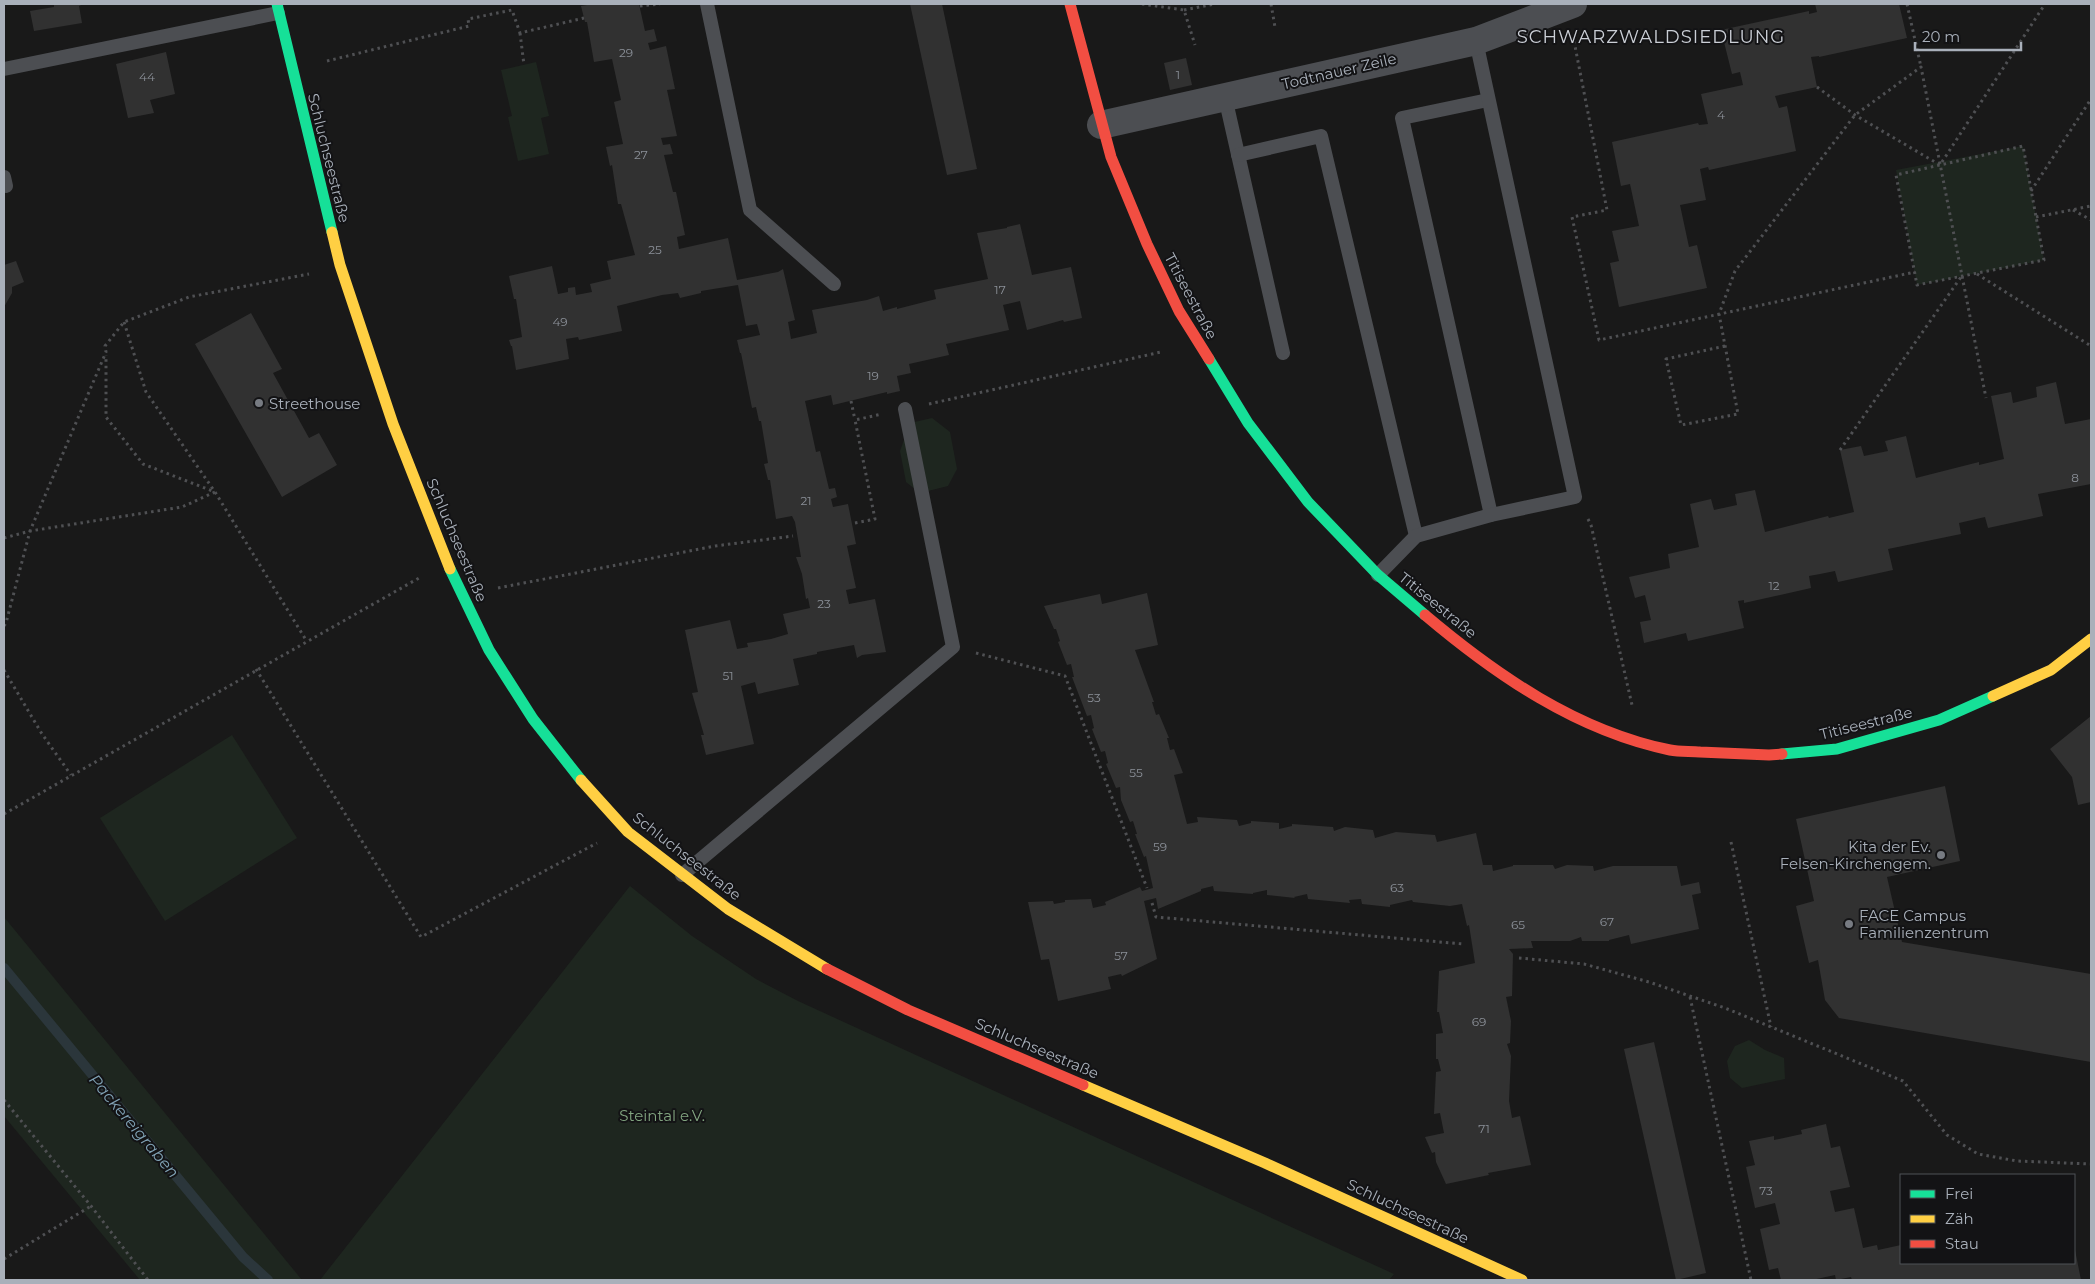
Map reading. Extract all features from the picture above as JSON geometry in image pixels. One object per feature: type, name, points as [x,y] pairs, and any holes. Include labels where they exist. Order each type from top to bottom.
[{"type":"street","name":"Titiseestraße","points":[[1070,4],[1111,157],[1147,244],[1184,319],[1248,423],[1308,502],[1378,576],[1450,636],[1506,677],[1561,711],[1617,734],[1671,750],[1769,755],[1837,749],[1939,720],[2051,670],[2091,639]]},
{"type":"street","name":"Todtnauer Zeile","points":[[1101,125],[1476,41],[1573,4]]},
{"type":"street","name":"Schluchseestraße","points":[[277,8],[340,265],[393,424],[446,560],[489,650],[533,719],[577,775],[628,832],[728,909],[841,977],[908,1010],[1265,1162],[1522,1280]]},
{"type":"lane","points":[[707,4],[750,210],[834,284]]},
{"type":"lane","points":[[4,69],[277,8]]},
{"type":"lane","points":[[1378,576],[1416,536],[1492,515],[1575,497],[1476,41]]},
{"type":"lane","points":[[1225,97],[1283,353]]},
{"type":"lane","points":[[1488,100],[1402,118],[1492,515]]},
{"type":"lane","points":[[1238,155],[1322,136],[1416,536]]},
{"type":"lane","points":[[682,875],[953,646],[905,409]]},
{"type":"path","points":[[640,6],[660,4]]},
{"type":"path","points":[[1142,4],[1184,10],[1215,4]]},
{"type":"path","points":[[1271,4],[1276,27]]},
{"type":"path","points":[[1907,4],[1986,398]]},
{"type":"path","points":[[1940,165],[2044,4]]},
{"type":"path","points":[[328,61],[469,26],[468,19],[512,10],[520,33],[524,65]]},
{"type":"path","points":[[1184,10],[1195,45]]},
{"type":"path","points":[[520,33],[584,18]]},
{"type":"path","points":[[1574,41],[1607,210],[1572,217],[1599,340],[1915,272]]},
{"type":"path","points":[[1725,346],[1666,359],[1681,425],[1738,414],[1719,314],[1735,271],[1855,116],[1921,67]]},
{"type":"path","points":[[1817,87],[1855,116],[1940,165]]},
{"type":"path","points":[[2031,192],[2091,99]]},
{"type":"path","points":[[2022,146],[2031,192],[2044,260],[1918,285],[1896,175],[2022,146]]},
{"type":"path","points":[[2036,217],[2091,206]]},
{"type":"path","points":[[2073,210],[2091,220]]},
{"type":"path","points":[[1976,273],[2091,346]]},
{"type":"path","points":[[214,492],[143,464],[106,417],[105,346],[124,322],[189,297],[309,274]]},
{"type":"path","points":[[1840,450],[1962,276]]},
{"type":"path","points":[[124,322],[146,392],[214,492],[306,640]]},
{"type":"path","points":[[4,626],[30,531],[106,352]]},
{"type":"path","points":[[855,420],[1160,352]]},
{"type":"path","points":[[851,401],[875,519],[855,523]]},
{"type":"path","points":[[4,538],[30,531],[182,507],[214,492]]},
{"type":"path","points":[[1575,497],[1591,525],[1632,706]]},
{"type":"path","points":[[498,588],[715,546],[793,536]]},
{"type":"path","points":[[4,814],[306,640],[420,577]]},
{"type":"path","points":[[953,646],[1065,676],[1147,888]]},
{"type":"path","points":[[256,669],[421,937],[598,843]]},
{"type":"path","points":[[4,670],[42,734],[71,775]]},
{"type":"path","points":[[1731,842],[1771,1028]]},
{"type":"path","points":[[1152,903],[1156,917],[1463,944]]},
{"type":"path","points":[[1519,958],[1584,964],[1690,996],[1725,1008],[1903,1081],[1947,1135],[1978,1154],[2017,1161],[2091,1164]]},
{"type":"path","points":[[1690,996],[1751,1280]]},
{"type":"path","points":[[4,1100],[91,1206],[148,1280]]},
{"type":"path","points":[[4,1258],[91,1206]]},
{"type":"green space","points":[[536,62],[549,116],[541,118],[549,154],[518,161],[508,117],[512,116],[501,70]]},
{"type":"green space","points":[[2023,146],[2044,260],[1917,285],[1896,170]]},
{"type":"green space","points":[[932,418],[950,432],[957,469],[948,486],[920,493],[906,482],[900,451],[910,423]]},
{"type":"green space","points":[[232,735],[297,838],[165,921],[100,818]]},
{"type":"green space","name":"Steintal e.V.","points":[[630,886],[692,936],[756,979],[798,1001],[1394,1274],[1389,1280],[320,1280]]},
{"type":"green space","points":[[4,917],[302,1280],[140,1280],[4,1116]]},
{"type":"green space","points":[[1749,1040],[1765,1050],[1784,1058],[1785,1079],[1742,1088],[1730,1078],[1727,1061],[1735,1046]]},
{"type":"building","points":[[54,4],[83,4],[79,6],[82,23],[34,31],[30,11],[54,7]]},
{"type":"building","points":[[593,4],[639,4],[645,31],[654,29],[657,41],[648,43],[650,50],[666,46],[675,89],[667,90],[677,136],[661,138],[663,145],[670,144],[673,154],[664,155],[673,192],[676,192],[685,235],[677,237],[679,249],[728,238],[737,280],[778,272],[783,269],[795,320],[788,322],[791,339],[817,333],[812,310],[879,296],[883,311],[897,307],[897,309],[936,299],[934,290],[988,279],[977,233],[1020,224],[1032,275],[1071,267],[1082,318],[1064,322],[1063,320],[1027,330],[1020,301],[1003,305],[1009,330],[946,344],[949,355],[909,364],[911,373],[897,376],[900,391],[887,394],[887,392],[833,405],[831,395],[805,401],[816,452],[820,451],[829,489],[835,488],[837,497],[831,499],[833,507],[848,504],[856,544],[847,546],[856,588],[846,590],[849,604],[875,599],[886,652],[862,655],[857,658],[854,645],[817,652],[817,654],[793,659],[799,685],[758,694],[755,682],[741,686],[754,744],[706,755],[701,735],[704,735],[692,693],[698,692],[685,630],[730,620],[737,649],[748,647],[747,643],[788,634],[783,614],[810,608],[796,557],[801,557],[795,522],[792,516],[776,519],[770,480],[768,480],[764,464],[768,463],[761,421],[759,421],[756,407],[752,408],[737,340],[760,335],[757,324],[746,326],[738,285],[701,291],[701,293],[680,298],[678,293],[662,295],[617,306],[622,331],[579,340],[578,337],[566,339],[569,359],[516,370],[512,346],[509,340],[522,337],[516,299],[514,299],[509,276],[552,266],[558,294],[568,292],[568,288],[575,287],[576,295],[592,292],[590,284],[611,279],[607,261],[635,255],[621,204],[618,204],[612,165],[610,166],[606,147],[623,144],[614,102],[621,100],[612,59],[594,62],[587,22],[585,22],[581,6]]},
{"type":"building","points":[[910,4],[942,4],[977,169],[947,175]]},
{"type":"building","points":[[1815,4],[1899,4],[1907,38],[1819,57],[1811,57],[1817,87],[1775,96],[1779,108],[1787,106],[1796,151],[1709,170],[1708,167],[1700,169],[1706,200],[1680,205],[1689,247],[1697,245],[1707,288],[1619,307],[1610,263],[1619,261],[1612,231],[1639,226],[1630,184],[1621,186],[1612,142],[1698,123],[1699,125],[1708,124],[1701,94],[1743,85],[1740,72],[1732,74],[1721,30],[1809,11],[1809,14],[1817,12]]},
{"type":"building","points":[[166,52],[175,94],[150,100],[154,113],[128,118],[116,64]]},
{"type":"building","points":[[1186,58],[1192,85],[1170,90],[1164,63]]},
{"type":"building","points":[[16,261],[24,282],[12,287],[12,293],[4,307],[4,265]]},
{"type":"building","name":"Streethouse","points":[[251,313],[282,369],[273,373],[309,438],[319,433],[337,465],[282,497],[195,344]]},
{"type":"building","points":[[2056,382],[2065,424],[2091,419],[2091,484],[2038,494],[2043,516],[1988,528],[1985,517],[1959,523],[1961,534],[1888,549],[1893,570],[1838,582],[1835,571],[1809,576],[1811,588],[1744,603],[1744,600],[1738,601],[1744,628],[1688,641],[1686,633],[1644,643],[1640,622],[1651,620],[1645,595],[1635,598],[1629,577],[1670,568],[1668,554],[1699,547],[1690,504],[1711,499],[1714,510],[1737,505],[1735,494],[1755,490],[1765,532],[1828,516],[1829,518],[1854,512],[1840,450],[1861,446],[1864,456],[1888,451],[1885,441],[1906,436],[1916,478],[1979,462],[1979,465],[2004,459],[1991,396],[2011,392],[2013,403],[2037,397],[2036,387]]},
{"type":"building","points":[[1147,593],[1158,645],[1135,650],[1154,702],[1152,702],[1156,715],[1159,714],[1169,738],[1167,738],[1170,750],[1174,749],[1183,773],[1174,775],[1187,824],[1198,822],[1197,817],[1237,820],[1239,826],[1251,823],[1251,821],[1279,823],[1279,829],[1292,826],[1292,824],[1333,827],[1334,831],[1345,827],[1373,830],[1375,838],[1396,832],[1435,835],[1437,842],[1476,833],[1483,865],[1492,865],[1493,871],[1513,865],[1553,865],[1555,869],[1567,865],[1593,866],[1594,871],[1613,866],[1677,866],[1681,886],[1699,882],[1701,893],[1692,895],[1699,929],[1631,944],[1629,935],[1609,941],[1582,941],[1581,937],[1570,941],[1531,941],[1533,948],[1509,949],[1513,954],[1512,996],[1506,997],[1511,1021],[1510,1043],[1507,1044],[1511,1056],[1509,1101],[1512,1118],[1520,1116],[1531,1165],[1488,1173],[1489,1175],[1446,1184],[1436,1162],[1435,1152],[1432,1153],[1425,1137],[1444,1133],[1440,1113],[1434,1114],[1436,1072],[1441,1071],[1438,1059],[1436,1059],[1436,1034],[1443,1033],[1439,1012],[1437,1012],[1439,971],[1475,963],[1469,925],[1467,926],[1462,904],[1450,906],[1413,902],[1412,900],[1390,905],[1390,907],[1362,904],[1361,899],[1349,900],[1350,903],[1308,899],[1307,894],[1295,898],[1267,895],[1267,890],[1253,894],[1214,891],[1213,886],[1201,889],[1201,891],[1158,909],[1156,898],[1144,901],[1157,959],[1122,976],[1121,974],[1108,977],[1111,989],[1058,1001],[1049,959],[1041,960],[1028,902],[1053,901],[1054,904],[1065,902],[1065,900],[1091,899],[1093,908],[1106,905],[1105,902],[1140,887],[1142,891],[1153,888],[1146,856],[1144,857],[1135,834],[1137,834],[1133,821],[1130,822],[1121,800],[1120,787],[1116,788],[1106,764],[1108,763],[1105,751],[1101,752],[1092,729],[1094,728],[1091,715],[1087,716],[1072,677],[1074,677],[1071,664],[1067,665],[1058,642],[1060,641],[1056,629],[1054,629],[1044,606],[1100,594],[1102,604]]},
{"type":"building","points":[[2091,716],[2091,802],[2078,805],[2072,777],[2050,749]]},
{"type":"building","name":"FACE Campus Familienzentrum","points":[[1945,786],[1960,861],[1887,877],[1902,942],[2091,974],[2091,1062],[1839,1018],[1825,1000],[1818,960],[1809,963],[1796,906],[1814,901],[1796,819]]},
{"type":"building","points":[[1654,1042],[1706,1273],[1676,1280],[1624,1049]]},
{"type":"building","points":[[1826,1124],[1831,1148],[1840,1146],[1850,1187],[1830,1191],[1835,1212],[1854,1208],[1863,1248],[1877,1245],[1878,1250],[1900,1245],[1900,1264],[2075,1264],[2075,1250],[2081,1280],[1852,1280],[1851,1277],[1836,1280],[1835,1275],[1812,1280],[1781,1280],[1778,1268],[1769,1270],[1760,1229],[1780,1224],[1775,1203],[1755,1208],[1746,1167],[1755,1165],[1749,1141],[1774,1136],[1774,1140],[1802,1134],[1801,1130]]},
{"type":"waterway","name":"Packereigraben","points":[[4,968],[243,1257],[268,1280]]},
{"type":"traffic: fast","points":[[277,4],[332,232]]},
{"type":"traffic: fast","points":[[1209,359],[1248,423],[1308,502],[1378,575],[1425,615]]},
{"type":"traffic: fast","points":[[450,569],[489,650],[533,719],[581,780]]},
{"type":"traffic: fast","points":[[1782,754],[1837,749],[1939,720],[1993,696]]},
{"type":"traffic: slow","points":[[332,232],[340,265],[393,424],[450,569]]},
{"type":"traffic: slow","points":[[1993,696],[2051,670],[2091,639]]},
{"type":"traffic: slow","points":[[581,780],[628,832],[728,909],[827,969]]},
{"type":"traffic: slow","points":[[1083,1085],[1265,1163],[1522,1280]]},
{"type":"traffic: jam","points":[[1070,4],[1111,157],[1147,244],[1179,311],[1209,359]]},
{"type":"traffic: jam","points":[[1425,615],[1480,659],[1509,679],[1570,715],[1602,729],[1636,741],[1674,751],[1782,754]]},
{"type":"traffic: jam","points":[[827,969],[908,1010],[1083,1085]]},
{"type":"place","name":"Streethouse","points":[[259,403]]},
{"type":"place","name":"Kita der Ev. Felsen-Kirchengem.","points":[[1941,855]]},
{"type":"place","name":"FACE Campus Familienzentrum","points":[[1849,924]]},
{"type":"district","name":"SCHWARZWALDSIEDLUNG","points":[[1651,37]]}]
